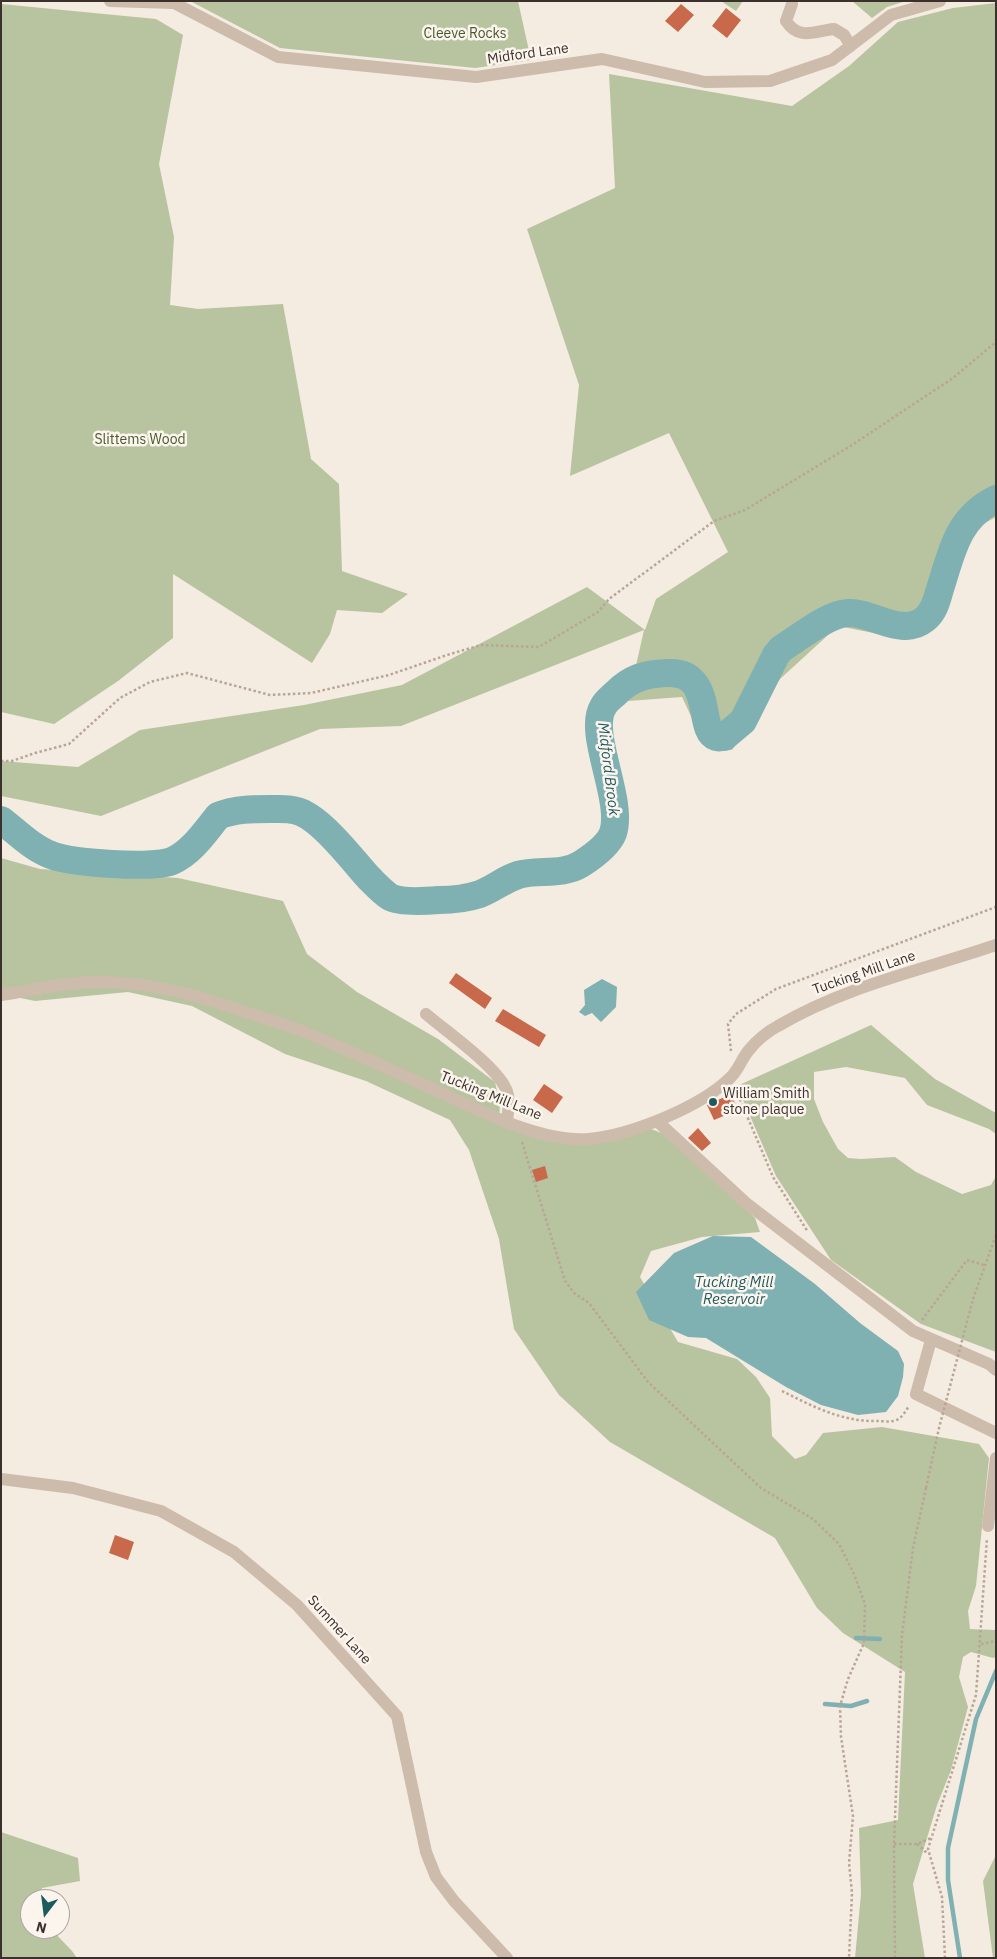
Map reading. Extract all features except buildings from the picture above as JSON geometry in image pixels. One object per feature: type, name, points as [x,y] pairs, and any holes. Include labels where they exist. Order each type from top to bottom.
[{"type":"street","name":"Midford Lane","points":[[110,1],[174,3],[278,57],[476,77],[602,59],[705,82],[770,81],[832,60],[891,15],[940,1]]},
{"type":"street","points":[[792,4],[786,21],[795,31],[809,35],[834,29],[839,30],[851,46]]},
{"type":"street","name":"Tucking Mill Lane","points":[[1,995],[105,982],[153,985],[210,1000],[301,1031],[513,1124],[566,1138],[587,1139],[612,1135],[657,1121],[698,1102],[730,1078],[749,1049],[775,1027],[812,1008],[856,989],[996,945]]},
{"type":"street","points":[[426,1014],[494,1072],[506,1088],[513,1124]]},
{"type":"street","points":[[657,1121],[746,1203],[913,1331],[989,1364],[996,1370]]},
{"type":"street","points":[[931,1340],[916,1394],[996,1433]]},
{"type":"street","points":[[988,1526],[996,1458]]},
{"type":"street","name":"Summer Lane","points":[[1,1479],[73,1488],[162,1512],[234,1552],[297,1605],[398,1716],[426,1852],[436,1877],[454,1901],[507,1958]]},
{"type":"path","points":[[1,761],[12,762],[35,753],[69,744],[120,698],[150,682],[187,674],[270,695],[311,692],[389,675],[480,646],[539,647],[598,612],[609,599],[714,521],[745,510],[852,445],[953,378],[996,342]]},
{"type":"path","points":[[730,1078],[773,1177],[808,1233]]},
{"type":"path","points":[[513,1124],[517,1131],[565,1281],[574,1293],[589,1303],[648,1382],[761,1488],[813,1520],[839,1544],[854,1574],[865,1604],[864,1643],[848,1678],[840,1706],[841,1737],[853,1816],[849,1863],[852,1892],[849,1958]]},
{"type":"path","points":[[895,1958],[894,1844],[902,1635],[906,1590],[913,1548],[939,1428],[973,1300],[996,1235]]},
{"type":"path","points":[[922,1320],[967,1260],[984,1265]]},
{"type":"path","points":[[782,1391],[818,1409],[840,1417],[869,1422],[894,1421],[904,1415],[916,1394]]},
{"type":"path","points":[[945,1958],[942,1897],[929,1855],[931,1838],[976,1695],[988,1526]]},
{"type":"path","points":[[981,1644],[996,1641]]},
{"type":"path","points":[[894,1844],[917,1844],[931,1838]]},
{"type":"path","points":[[917,1844],[929,1855]]},
{"type":"green space","name":"Cleeve Rocks","points":[[190,1],[518,1],[531,60],[475,68],[280,48]]},
{"type":"green space","points":[[721,1],[743,1],[736,11]]},
{"type":"green space","points":[[852,1],[906,1],[887,7],[872,18]]},
{"type":"green space","points":[[996,3],[996,517],[974,529],[940,612],[909,640],[838,626],[780,679],[732,750],[704,744],[682,697],[628,701],[644,630],[401,726],[320,729],[101,816],[1,796],[1,761],[78,767],[140,730],[304,705],[402,685],[587,587],[645,630],[656,599],[728,552],[669,433],[570,476],[579,385],[527,229],[615,188],[609,74],[792,106],[849,66],[898,22],[953,8]]},
{"type":"green space","name":"Slittems Wood","points":[[1,4],[156,19],[183,35],[159,164],[174,237],[170,305],[198,309],[283,304],[311,459],[339,484],[342,571],[408,594],[382,613],[337,610],[330,634],[312,663],[173,574],[173,638],[118,681],[54,724],[1,712]]},
{"type":"green space","points":[[1,858],[40,869],[178,878],[283,901],[307,954],[357,992],[438,1039],[495,1082],[500,1104],[499,1122],[546,1137],[651,1129],[667,1135],[755,1218],[760,1232],[702,1237],[651,1251],[640,1277],[678,1342],[737,1359],[756,1377],[770,1398],[772,1436],[795,1459],[806,1455],[823,1433],[882,1427],[979,1444],[989,1458],[976,1586],[968,1611],[970,1629],[996,1630],[996,1657],[993,1658],[971,1652],[963,1657],[959,1677],[968,1707],[951,1770],[937,1805],[913,1884],[925,1958],[855,1958],[861,1894],[859,1828],[898,1820],[905,1672],[843,1633],[817,1608],[775,1538],[610,1442],[559,1395],[514,1329],[499,1239],[469,1150],[450,1120],[366,1081],[285,1054],[192,1006],[128,992],[35,1001],[1,994]]},
{"type":"green space","points":[[871,1025],[935,1079],[996,1113],[996,1134],[989,1129],[927,1105],[905,1078],[846,1067],[814,1072],[814,1099],[823,1122],[838,1149],[848,1158],[895,1157],[916,1172],[962,1194],[991,1185],[996,1176],[996,1352],[921,1324],[831,1260],[776,1176],[737,1086]]},
{"type":"green space","points":[[1,1832],[78,1858],[80,1881],[42,1889],[20,1889],[20,1939],[61,1939],[77,1958],[1,1958]]},
{"type":"green space","points":[[996,1855],[996,1958],[993,1958],[983,1881]]},
{"type":"water","points":[[602,979],[617,987],[616,1007],[601,1022],[592,1013],[585,1016],[579,1012],[585,1005],[584,990]]},
{"type":"water","name":"Tucking Mill Reservoir","points":[[713,1236],[751,1237],[815,1284],[860,1323],[898,1351],[904,1364],[903,1377],[898,1396],[886,1412],[858,1415],[821,1405],[786,1387],[706,1338],[688,1337],[649,1320],[636,1292],[674,1253]]},
{"type":"waterway","name":"Midford Brook","points":[[1,820],[31,844],[51,855],[93,863],[148,865],[172,861],[185,853],[197,842],[218,816],[244,810],[294,810],[306,815],[325,830],[384,893],[395,899],[407,901],[449,900],[470,897],[485,892],[518,875],[574,868],[599,851],[613,833],[615,819],[614,803],[599,733],[599,719],[603,707],[609,699],[633,680],[645,676],[667,673],[682,675],[692,681],[699,690],[710,732],[716,737],[724,737],[743,721],[776,655],[781,649],[813,627],[831,617],[848,613],[907,626],[925,619],[935,606],[953,549],[964,526],[972,516],[996,499]]},
{"type":"waterway","points":[[856,1638],[880,1639]]},
{"type":"waterway","points":[[960,1958],[948,1880],[948,1848],[976,1719],[996,1671]]},
{"type":"waterway","points":[[825,1704],[851,1706],[867,1701]]},
{"type":"place","name":"William Smith stone plaque","points":[[713,1102]]}]
